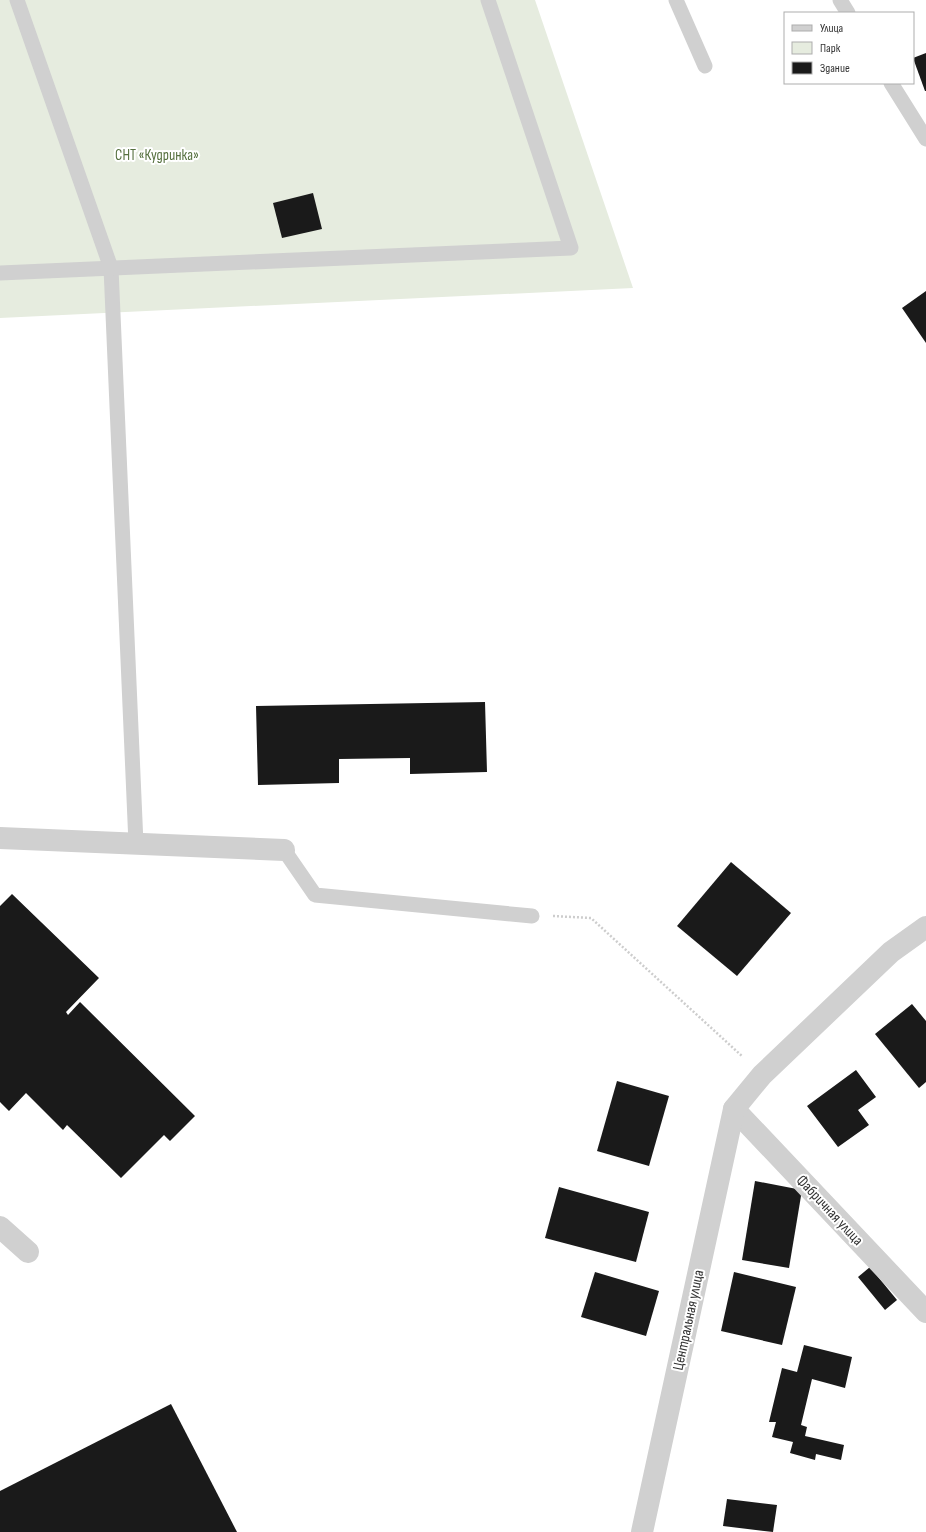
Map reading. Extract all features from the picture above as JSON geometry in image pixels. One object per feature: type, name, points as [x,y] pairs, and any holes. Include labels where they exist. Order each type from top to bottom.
[{"type":"street","points":[[0,838],[284,850]]},
{"type":"street","points":[[734,1109],[762,1075],[891,952],[926,926]]},
{"type":"street","name":"Фабричная улица","points":[[734,1109],[926,1312]]},
{"type":"street","name":"Центральная улица","points":[[642,1532],[734,1109]]},
{"type":"street","points":[[0,1227],[28,1252]]},
{"type":"lane","points":[[17,0],[111,268],[136,844]]},
{"type":"lane","points":[[0,273],[571,248],[488,0]]},
{"type":"lane","points":[[676,0],[705,66]]},
{"type":"lane","points":[[840,0],[847,12]]},
{"type":"lane","points":[[892,84],[926,139]]},
{"type":"lane","points":[[284,850],[315,895],[532,916]]},
{"type":"path","points":[[532,916],[592,918],[762,1075]]},
{"type":"green space","name":"СНТ «Кудринка»","points":[[0,0],[535,0],[633,288],[0,318]]},
{"type":"building","points":[[926,53],[926,91],[914,61],[914,58]]},
{"type":"building","points":[[313,193],[322,229],[282,238],[273,203]]},
{"type":"building","points":[[926,291],[926,343],[902,308]]},
{"type":"building","points":[[485,702],[487,772],[410,774],[410,758],[339,759],[339,783],[258,785],[256,706]]},
{"type":"building","points":[[731,862],[791,913],[737,976],[677,926]]},
{"type":"building","points":[[12,894],[99,978],[66,1012],[68,1015],[80,1002],[195,1116],[170,1141],[164,1135],[121,1178],[67,1125],[63,1130],[26,1093],[9,1111],[0,1102],[0,906]]},
{"type":"building","points":[[912,1004],[926,1021],[926,1082],[919,1088],[875,1034]]},
{"type":"building","points":[[856,1070],[876,1097],[858,1110],[869,1125],[838,1147],[807,1106]]},
{"type":"building","points":[[617,1081],[669,1096],[649,1166],[597,1151]]},
{"type":"building","points":[[755,1181],[802,1190],[789,1268],[742,1260]]},
{"type":"building","points":[[559,1187],[649,1212],[636,1262],[545,1238]]},
{"type":"building","points":[[870,1267],[897,1300],[885,1310],[858,1277]]},
{"type":"building","points":[[595,1272],[659,1291],[646,1336],[581,1317]]},
{"type":"building","points":[[734,1272],[796,1287],[782,1345],[721,1331]]},
{"type":"building","points":[[804,1345],[852,1357],[845,1388],[812,1379],[801,1425],[807,1427],[805,1436],[844,1445],[841,1460],[816,1454],[815,1460],[790,1453],[793,1442],[772,1437],[776,1422],[769,1422],[782,1368],[797,1372]]},
{"type":"building","points":[[171,1404],[237,1532],[0,1532],[0,1491]]},
{"type":"building","points":[[727,1499],[777,1505],[773,1532],[723,1526]]}]
